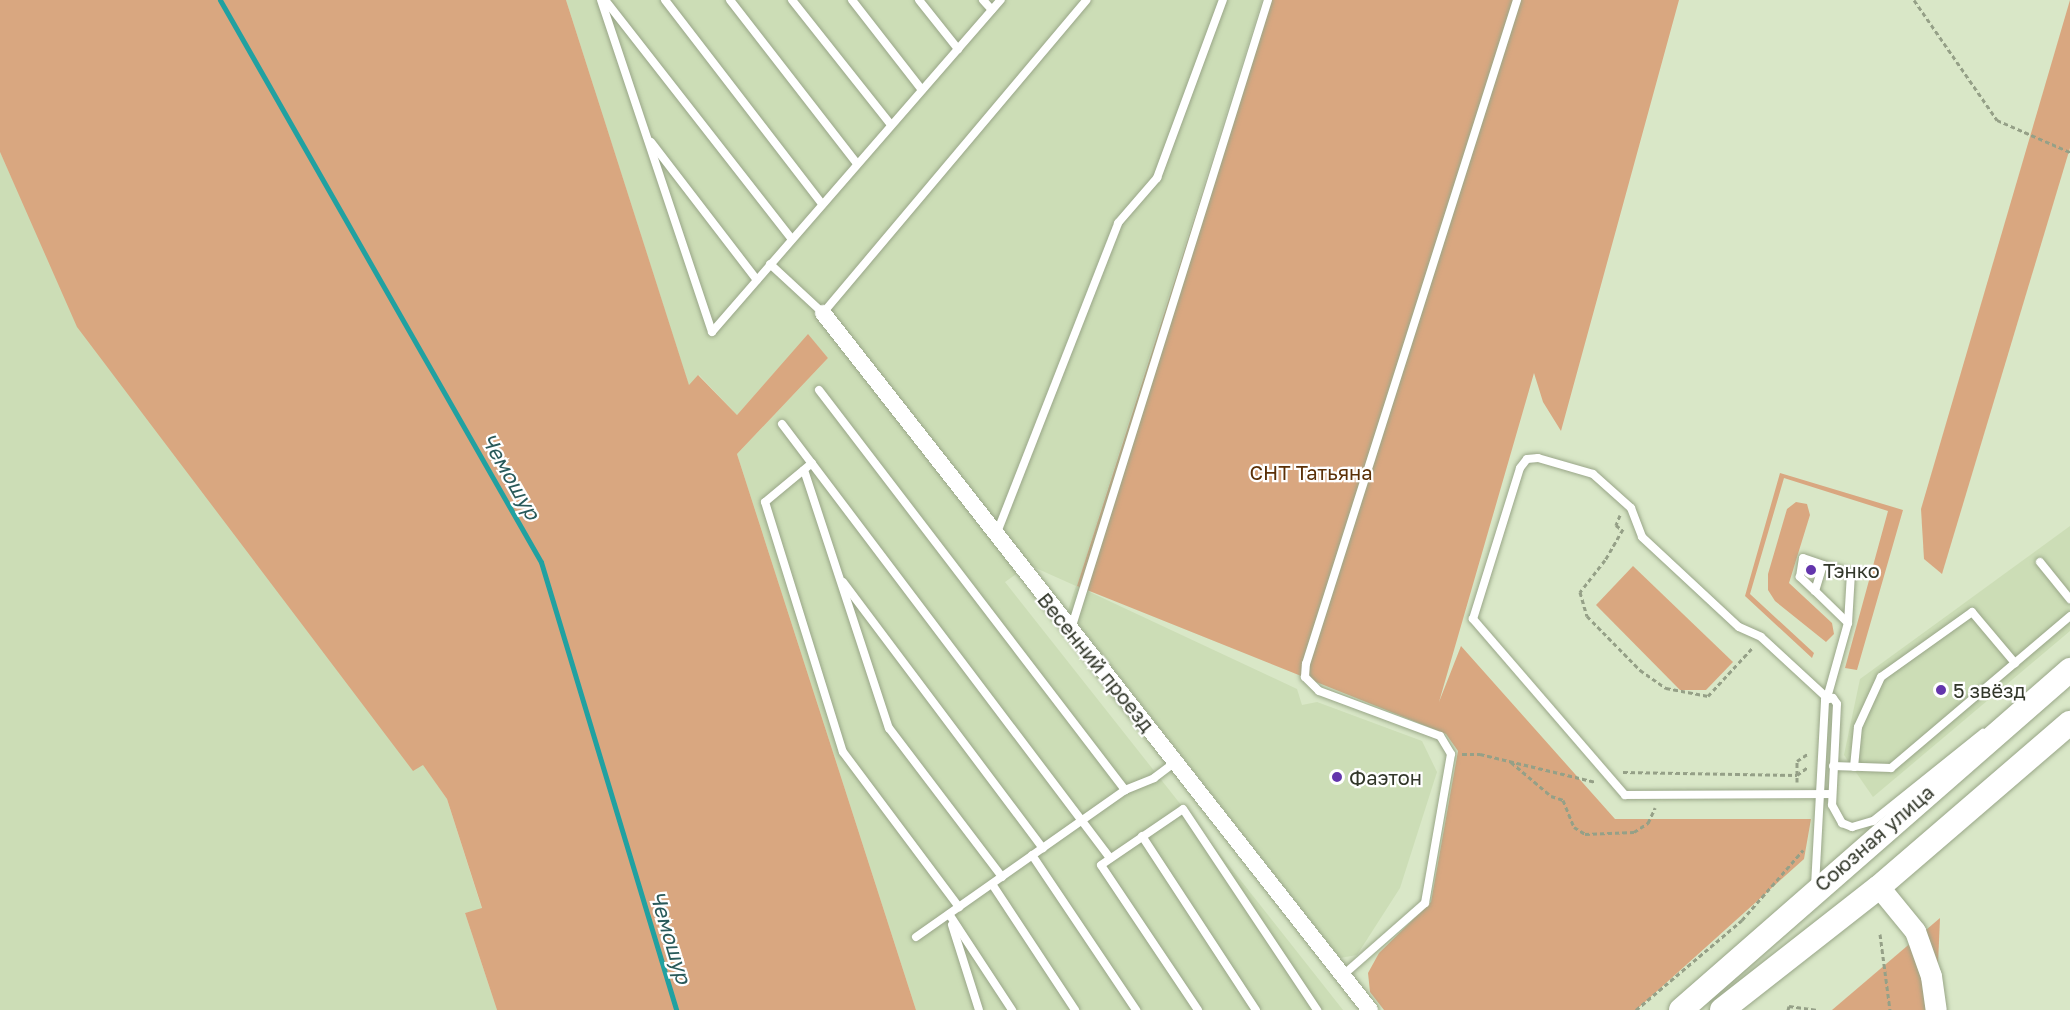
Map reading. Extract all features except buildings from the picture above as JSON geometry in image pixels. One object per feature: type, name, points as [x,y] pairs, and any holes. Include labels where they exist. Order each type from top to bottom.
[{"type":"main road","name":"Союзная улица","points":[[1681,1010],[1815,890],[2070,669]]},
{"type":"main road","name":"Союзная улица","points":[[1722,1010],[1879,886],[2070,723]]},
{"type":"street","name":"Весенний проезд","points":[[823,313],[995,537],[1176,761],[1370,1010]]},
{"type":"street","points":[[1879,886],[1915,931],[1931,976],[1936,1010]]},
{"type":"lane","points":[[603,0],[712,332],[1001,0]]},
{"type":"lane","points":[[603,0],[792,239]]},
{"type":"lane","points":[[665,0],[822,204]]},
{"type":"lane","points":[[730,0],[857,164]]},
{"type":"lane","points":[[792,0],[891,125]]},
{"type":"lane","points":[[852,0],[922,90]]},
{"type":"lane","points":[[919,0],[958,49]]},
{"type":"lane","points":[[983,0],[992,10]]},
{"type":"lane","points":[[770,264],[823,313],[1087,0]]},
{"type":"lane","points":[[995,537],[1118,223],[1157,178],[1223,0]]},
{"type":"lane","points":[[1070,631],[1268,0]]},
{"type":"lane","points":[[1343,975],[1425,903],[1451,754],[1440,736],[1319,691],[1305,677],[1305,664],[1517,0]]},
{"type":"lane","points":[[647,137],[757,280]]},
{"type":"lane","points":[[819,390],[1125,790]]},
{"type":"lane","points":[[782,424],[1084,820],[1110,858]]},
{"type":"lane","points":[[1832,794],[1636,797],[1617,787],[1473,619],[1520,468],[1527,459],[1538,458],[1593,474],[1627,508],[1642,537],[1739,627],[1761,637],[1827,698],[1833,698],[1837,704],[1832,794],[1835,815],[1842,823],[1862,827],[1968,741],[2017,713]]},
{"type":"lane","points":[[812,463],[765,502],[843,752],[959,907]]},
{"type":"lane","points":[[804,470],[889,728],[1002,877]]},
{"type":"lane","points":[[1815,890],[1824,703],[1848,623],[1851,573],[1803,558],[1800,577],[1848,623]]},
{"type":"lane","points":[[2040,562],[2070,599]]},
{"type":"lane","points":[[1815,591],[1823,565]]},
{"type":"lane","points":[[838,575],[1044,848]]},
{"type":"lane","points":[[1854,767],[1858,727],[1881,677],[1972,612],[2015,663]]},
{"type":"lane","points":[[1833,766],[1891,768],[2070,616]]},
{"type":"lane","points":[[916,938],[1125,790],[1154,778],[1176,761]]},
{"type":"lane","points":[[1198,1010],[1101,865],[1183,809],[1317,1010]]},
{"type":"lane","points":[[1142,837],[1256,1010]]},
{"type":"lane","points":[[1032,855],[1136,1010]]},
{"type":"lane","points":[[992,884],[1076,1010]]},
{"type":"lane","points":[[949,914],[979,1010]]},
{"type":"lane","points":[[949,914],[1012,1010]]},
{"type":"path","points":[[1914,0],[1997,120],[2070,152]]},
{"type":"path","points":[[1622,530],[1616,525],[1627,508]]},
{"type":"path","points":[[1627,508],[1622,530],[1580,592],[1587,616],[1640,670],[1666,688],[1708,696],[1754,646],[1761,653]]},
{"type":"path","points":[[1797,761],[1811,751]]},
{"type":"path","points":[[1451,754],[1480,754],[1617,787]]},
{"type":"path","points":[[1511,762],[1551,796],[1563,800],[1574,827],[1586,834],[1634,832],[1648,823],[1660,797]]},
{"type":"path","points":[[1620,771],[1797,775]]},
{"type":"path","points":[[1636,1010],[1742,920],[1805,848]]},
{"type":"path","points":[[1880,934],[1890,1010]]},
{"type":"path","points":[[1788,1010],[1789,1006],[1818,1010]]},
{"type":"shaded area","points":[[566,0],[1262,0],[1077,586],[1297,689],[1302,705],[1317,702],[1422,741],[1437,772],[1400,888],[1357,955],[1340,958],[1068,610],[1076,586],[1029,565],[1005,582],[1343,1010],[916,1010],[737,454],[828,358],[808,335],[737,415],[699,375],[689,386]]},
{"type":"shaded area","points":[[0,152],[45,251],[413,770],[423,764],[447,799],[482,909],[465,913],[497,1010],[0,1010]]},
{"type":"shaded area","points":[[2070,526],[2070,631],[1873,797],[1844,755],[1860,679]]},
{"type":"green space","points":[[0,0],[566,0],[689,385],[698,375],[737,415],[808,334],[828,358],[737,454],[916,1010],[497,1010],[465,913],[482,908],[447,799],[423,765],[413,771],[77,327],[0,152]]},
{"type":"green space","name":"СНТ Татьяна","points":[[1265,0],[1679,0],[1561,431],[1543,402],[1534,373],[1439,702],[1461,646],[1615,819],[1811,819],[1804,859],[1636,1010],[1384,1010],[1370,992],[1368,973],[1379,953],[1431,902],[1458,751],[1446,734],[1077,586]]},
{"type":"green space","points":[[2070,0],[2070,148],[1942,574],[1924,559],[1921,509]]},
{"type":"green space","points":[[1780,473],[1903,510],[1857,670],[1845,668],[1888,511],[1784,478],[1750,594],[1814,653],[1812,658],[1745,596]]},
{"type":"green space","points":[[1796,502],[1807,504],[1810,515],[1789,583],[1832,623],[1834,634],[1826,642],[1775,601],[1768,590],[1768,574],[1787,509]]},
{"type":"green space","points":[[1633,566],[1733,662],[1706,690],[1680,690],[1596,605]]},
{"type":"green space","points":[[1940,918],[1936,1010],[1832,1010]]},
{"type":"waterway","name":"Чемошур","points":[[220,0],[541,562],[676,1010]]},
{"type":"place","name":"Тэнко","points":[[1811,570]]},
{"type":"place","name":"5 звёзд","points":[[1941,690]]},
{"type":"place","name":"Фаэтон","points":[[1337,777]]}]
